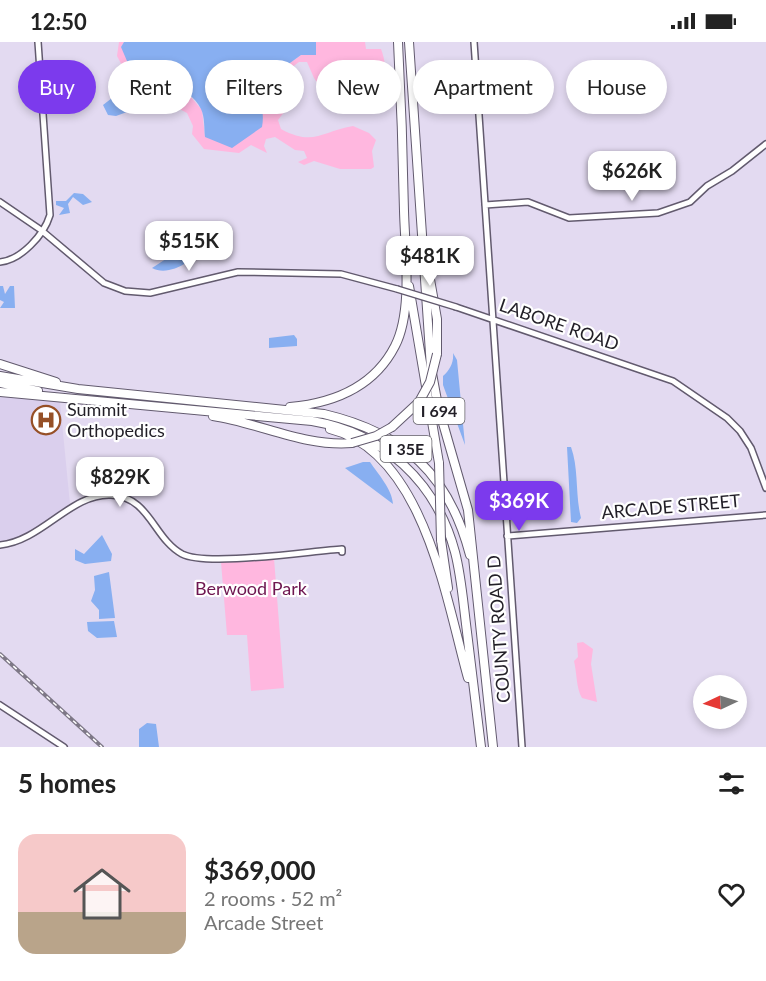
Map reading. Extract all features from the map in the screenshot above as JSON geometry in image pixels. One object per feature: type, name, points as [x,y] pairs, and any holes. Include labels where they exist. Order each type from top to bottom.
[{"type":"highway","name":"I 694","points":[[397,42],[405,252],[413,320],[435,428],[439,464],[441,540],[447,581],[481,747]]},
{"type":"highway","name":"I 694","points":[[409,42],[430,368],[438,405],[465,493],[474,571]]},
{"type":"highway","points":[[179,408],[193,413],[244,420],[317,443],[352,443],[376,436],[393,427],[419,402],[430,382],[437,354],[435,305],[423,246]]},
{"type":"highway","points":[[271,408],[315,405],[344,395],[361,386],[386,361],[396,344],[404,313],[405,252]]},
{"type":"highway","points":[[0,364],[89,391]]},
{"type":"highway","name":"I 35E","points":[[0,376],[89,391],[324,414],[352,420],[396,441],[431,473],[453,506],[464,534],[474,571],[493,747]]},
{"type":"highway","name":"I 35E","points":[[0,383],[99,401],[333,425],[376,442],[398,459],[431,495],[446,524],[455,553],[481,747]]},
{"type":"highway","points":[[0,393],[99,401]]},
{"type":"highway","points":[[291,419],[336,431],[364,446],[394,475],[408,495],[428,540],[468,678]]},
{"type":"street","points":[[0,262],[20,256],[48,220],[50,212],[38,42]]},
{"type":"street","name":"COUNTY ROAD D","points":[[474,42],[522,747]]},
{"type":"street","points":[[485,205],[528,202],[569,218],[658,213],[690,202],[707,186],[732,171],[751,153],[766,144]]},
{"type":"street","name":"LABORE ROAD","points":[[0,202],[41,230],[104,283],[139,293],[161,291],[238,272],[341,274],[456,307],[660,375],[678,385],[740,431],[751,448],[766,488]]},
{"type":"street","points":[[0,545],[25,539],[90,498],[115,495],[131,500],[143,508],[167,540],[183,554],[202,559],[338,549],[342,549],[342,552]]},
{"type":"street","name":"ARCADE STREET","points":[[507,536],[766,515]]},
{"type":"street","points":[[0,705],[64,747]]},
{"type":"shaded area","points":[[0,396],[60,402],[70,504],[25,536],[0,541]]},
{"type":"green space","points":[[119,42],[124,42],[121,47],[133,60],[119,60],[117,56]]},
{"type":"green space","points":[[316,42],[365,42],[366,49],[381,49],[384,60],[316,60],[316,81],[307,62],[294,60],[301,55],[316,55]]},
{"type":"green space","points":[[193,100],[202,110],[205,137],[260,114],[283,114],[278,120],[281,129],[302,137],[318,136],[353,126],[369,133],[376,140],[372,151],[374,167],[371,169],[340,169],[314,161],[304,165],[298,162],[307,158],[304,151],[295,150],[275,137],[266,139],[264,146],[267,153],[251,145],[239,153],[204,149],[192,134],[193,126],[187,114],[193,114]]},
{"type":"green space","name":"Berwood Park","points":[[274,558],[284,688],[251,691],[247,635],[227,635],[221,562]]},
{"type":"green space","points":[[583,642],[593,649],[591,664],[597,702],[582,698],[579,690],[574,661],[578,657],[577,643]]},
{"type":"water","points":[[124,42],[316,42],[316,55],[301,55],[294,60],[205,60],[205,114],[263,114],[262,127],[232,148],[205,137],[202,112],[193,99],[193,60],[127,60],[121,47]]},
{"type":"water","points":[[108,101],[108,114],[122,114],[108,115],[103,105]]},
{"type":"water","points":[[74,193],[83,194],[92,202],[83,205],[73,197],[68,204],[70,213],[59,215],[64,208],[56,205],[56,201],[66,201]]},
{"type":"water","points":[[183,253],[187,256],[186,263],[174,269],[165,271],[152,268],[172,255]]},
{"type":"water","points":[[0,286],[3,286],[5,294],[10,286],[14,286],[15,308],[0,308],[4,302],[0,300]]},
{"type":"water","points":[[294,335],[297,339],[297,346],[269,348],[269,338]]},
{"type":"water","points":[[453,353],[457,360],[465,445],[443,385],[443,376],[451,366]]},
{"type":"water","points":[[567,447],[571,447],[575,464],[581,518],[577,523],[571,522]]},
{"type":"water","points":[[370,462],[381,477],[393,504],[345,468]]},
{"type":"water","points":[[102,535],[112,554],[111,561],[85,564],[75,560],[75,549],[84,554]]},
{"type":"water","points":[[109,572],[115,618],[99,619],[99,610],[91,601],[95,590],[94,576]]},
{"type":"water","points":[[114,621],[117,637],[97,638],[88,631],[87,622]]},
{"type":"water","points":[[147,723],[156,724],[159,747],[139,747],[139,729]]},
{"type":"railway","points":[[0,654],[102,747]]},
{"type":"place","name":"Summit Orthopedics","points":[[46,420]]}]
